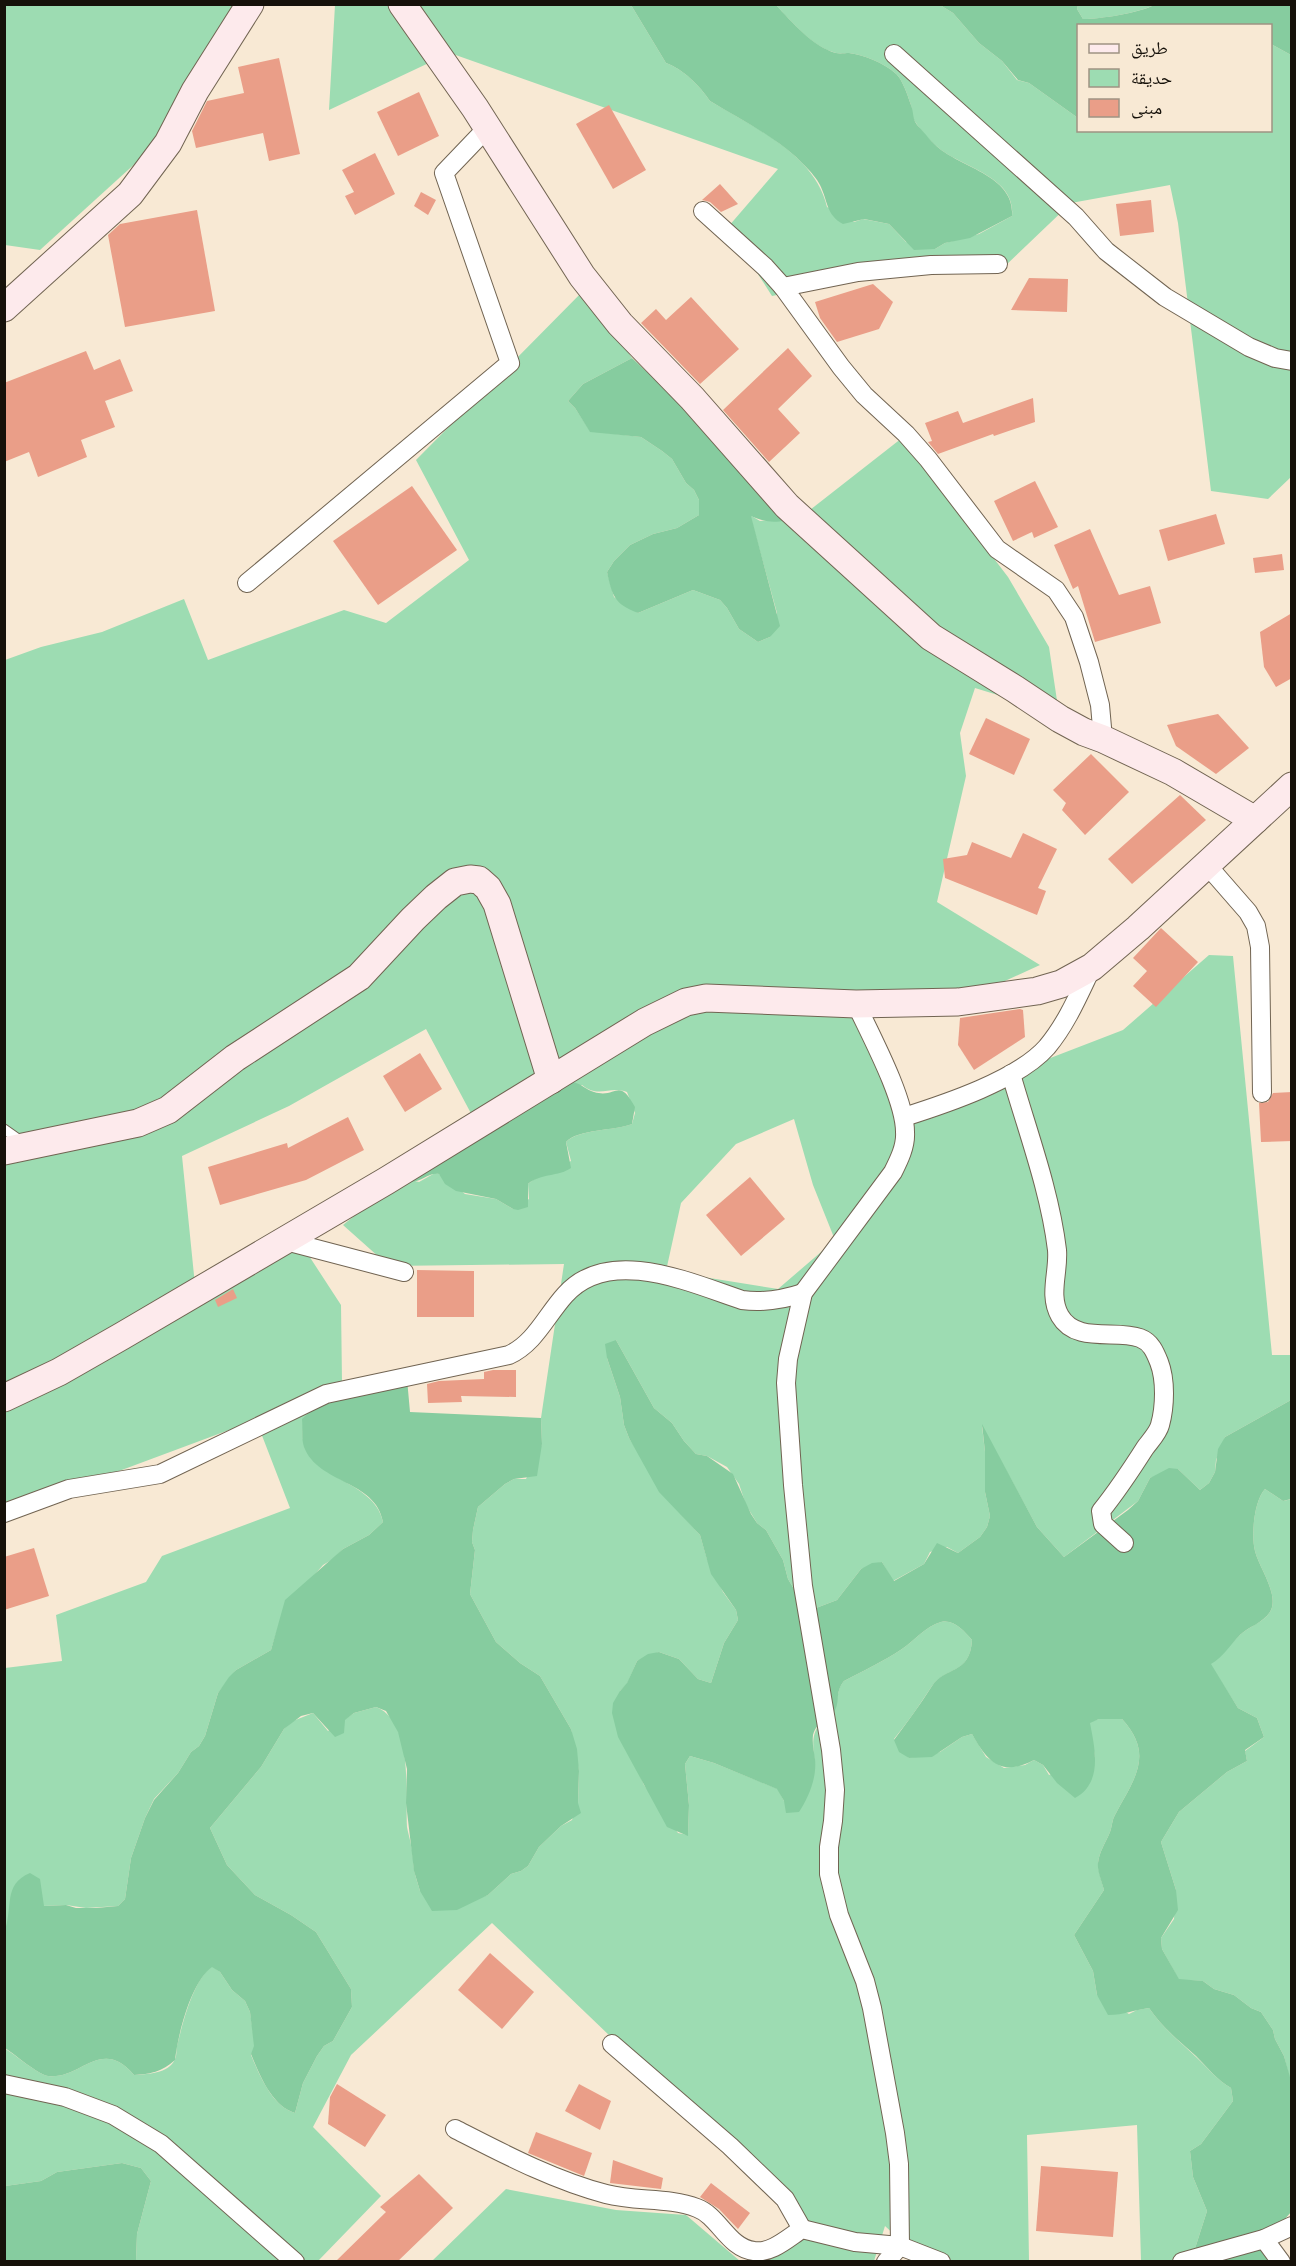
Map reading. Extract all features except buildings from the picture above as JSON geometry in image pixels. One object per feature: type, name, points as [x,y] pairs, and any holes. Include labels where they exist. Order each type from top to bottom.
[{"type":"street","points":[[4,308],[130,194],[168,143],[195,92],[250,4]]},
{"type":"street","points":[[402,4],[488,127],[582,276],[620,324],[692,398],[787,506],[931,637],[1016,688],[1083,732],[1173,772],[1255,820]]},
{"type":"street","points":[[894,54],[1076,217],[1106,251],[1165,297],[1249,347],[1275,358],[1292,361]]},
{"type":"street","points":[[247,583],[510,363],[444,173],[488,127]]},
{"type":"street","points":[[703,211],[765,267],[783,287],[841,367],[864,395],[906,434],[928,459],[998,549],[1056,590],[1074,617],[1089,662],[1100,705],[1103,739]]},
{"type":"street","points":[[783,287],[858,272],[931,265],[998,264]]},
{"type":"street","points":[[5,1397],[59,1372],[122,1336],[645,1022],[686,1002],[729,997],[856,1004],[958,1002],[1036,991],[1061,984],[1092,967],[1292,786]]},
{"type":"street","points":[[1207,865],[1248,912],[1256,926],[1260,947],[1262,1093]]},
{"type":"street","points":[[16,1149],[138,1123],[168,1110],[235,1058],[359,977],[436,897],[455,882],[463,880],[479,880],[488,888],[497,904],[551,1080]]},
{"type":"street","points":[[904,1117],[936,1107],[1011,1074],[1045,1048],[1062,1026],[1092,967]]},
{"type":"street","points":[[856,1004],[893,1088],[904,1117],[906,1134],[902,1154],[893,1172],[803,1293],[788,1359],[786,1383],[803,1586],[836,1790],[829,1846],[829,1874],[839,1915],[865,1981],[876,2030],[899,2164],[900,2246],[886,2262]]},
{"type":"street","points":[[1011,1074],[1050,1211],[1057,1252],[1054,1300],[1061,1318],[1073,1329],[1096,1334],[1128,1335],[1142,1339],[1153,1347],[1161,1367],[1163,1406],[1159,1427],[1101,1511],[1103,1524],[1124,1543]]},
{"type":"street","points":[[282,1240],[404,1272]]},
{"type":"street","points":[[4,1513],[69,1489],[160,1473],[326,1394],[509,1355],[526,1345],[565,1294],[578,1282],[605,1273],[620,1271],[654,1273],[755,1302],[775,1301],[803,1293]]},
{"type":"street","points":[[612,2044],[739,2155],[785,2199],[802,2229]]},
{"type":"street","points":[[4,2084],[65,2097],[113,2115],[160,2144],[294,2262]]},
{"type":"street","points":[[455,2130],[558,2178],[609,2195],[669,2201],[695,2207],[706,2214],[737,2244],[750,2251],[769,2250],[802,2229],[855,2242],[900,2246],[940,2262]]},
{"type":"street","points":[[1182,2262],[1264,2239],[1292,2226]]},
{"type":"street","points":[[1264,2239],[1281,2262]]},
{"type":"lane","points":[[4,1129],[16,1149]]},
{"type":"green space","points":[[5,5],[241,5],[150,150],[40,250],[5,245]]},
{"type":"green space","points":[[335,5],[631,5],[666,63],[679,69],[691,79],[710,101],[763,132],[796,157],[810,172],[820,188],[827,207],[854,222],[863,219],[889,224],[906,242],[935,249],[945,243],[979,234],[1012,216],[1011,203],[1006,192],[986,175],[950,156],[929,139],[913,118],[906,92],[895,73],[867,58],[849,53],[836,53],[818,45],[776,5],[940,5],[953,13],[979,43],[1002,61],[1017,80],[1029,83],[1077,117],[1077,132],[1272,132],[1272,45],[1291,55],[1291,477],[1268,499],[1211,491],[1178,223],[1170,185],[1071,203],[1004,267],[921,266],[772,296],[728,227],[778,169],[450,53],[329,110]]},
{"type":"green space","points":[[631,5],[776,5],[803,33],[827,50],[867,58],[895,73],[904,88],[918,126],[940,149],[997,183],[1011,203],[1012,216],[970,238],[945,243],[935,249],[914,250],[889,224],[864,219],[843,224],[830,212],[817,180],[796,157],[761,131],[710,101],[691,79],[679,69],[666,63]]},
{"type":"green space","points":[[940,5],[1078,5],[1077,9],[1083,19],[1119,15],[1154,5],[1291,5],[1291,55],[1272,45],[1272,24],[1077,24],[1077,117],[1029,83],[1018,80],[1002,61],[979,43],[953,13]]},
{"type":"green space","points":[[1078,5],[1154,5],[1119,15],[1083,19],[1077,9]]},
{"type":"green space","points":[[587,287],[632,358],[583,384],[568,401],[590,431],[641,437],[662,451],[672,459],[699,500],[699,515],[677,528],[653,534],[630,545],[614,561],[607,572],[614,597],[638,613],[693,590],[720,600],[739,629],[758,642],[770,637],[777,613],[750,515],[760,521],[801,517],[902,438],[1008,577],[1049,647],[1059,714],[975,688],[960,733],[966,776],[937,902],[1040,965],[959,1002],[865,1010],[908,1113],[1123,1030],[1209,955],[1233,956],[1272,1355],[1291,1355],[1291,1400],[1225,1437],[1216,1460],[1215,1472],[1209,1483],[1200,1490],[1178,1469],[1150,1478],[1138,1501],[1064,1557],[1037,1527],[982,1426],[985,1452],[985,1492],[990,1516],[987,1527],[980,1537],[958,1553],[947,1547],[930,1552],[924,1564],[893,1581],[882,1562],[861,1569],[837,1600],[816,1608],[803,1602],[797,1594],[788,1579],[783,1560],[766,1530],[757,1523],[746,1505],[739,1484],[727,1467],[707,1456],[696,1454],[672,1423],[654,1408],[616,1340],[607,1358],[620,1397],[624,1425],[629,1438],[669,1501],[700,1535],[707,1559],[723,1592],[736,1610],[738,1620],[724,1643],[711,1683],[698,1679],[679,1659],[659,1652],[637,1661],[627,1684],[620,1691],[639,1774],[644,1785],[678,1833],[688,1835],[689,1805],[685,1764],[690,1756],[714,1763],[778,1789],[784,1801],[815,1762],[814,1734],[836,1699],[844,1681],[907,1646],[925,1630],[941,1622],[950,1622],[966,1633],[972,1640],[970,1651],[962,1665],[944,1675],[932,1686],[894,1739],[909,1758],[940,1752],[962,1737],[972,1734],[986,1757],[1004,1768],[1025,1765],[1034,1760],[1043,1765],[1049,1775],[1095,1757],[1089,1722],[1099,1719],[1122,1719],[1132,1732],[1138,1744],[1138,1767],[1129,1790],[1114,1817],[1100,1855],[1098,1866],[1104,1890],[1074,1935],[1093,1971],[1097,1995],[1129,2014],[1149,2008],[1171,2034],[1231,2088],[1233,2101],[1201,2144],[1190,2151],[1193,2177],[1207,2211],[1191,2261],[1141,2261],[1137,2125],[1027,2135],[1029,2261],[936,2261],[899,2239],[885,2226],[874,2261],[765,2261],[802,2220],[492,1923],[351,2055],[313,2127],[381,2196],[318,2261],[136,2261],[137,2234],[151,2181],[141,2168],[122,2163],[57,2172],[41,2181],[5,2186],[4,2048],[43,2075],[48,2076],[60,2076],[101,2059],[111,2059],[122,2064],[134,2075],[163,2070],[168,2068],[176,2058],[179,2036],[194,1992],[199,1981],[212,1966],[220,1972],[232,1990],[245,2001],[250,2012],[255,2046],[251,2055],[263,2081],[280,2104],[295,2113],[303,2083],[317,2056],[324,2046],[333,2041],[352,2007],[351,1989],[316,1932],[255,1895],[227,1865],[210,1828],[261,1767],[284,1729],[293,1721],[313,1713],[328,1731],[354,1713],[376,1707],[388,1715],[397,1727],[405,1760],[407,1827],[414,1872],[420,1891],[479,1898],[488,1895],[511,1874],[528,1866],[539,1847],[561,1826],[572,1820],[578,1804],[579,1771],[571,1729],[540,1676],[520,1663],[496,1642],[470,1594],[475,1550],[472,1542],[473,1530],[478,1507],[505,1484],[514,1479],[526,1479],[542,1444],[541,1418],[564,1264],[389,1266],[343,1225],[401,1178],[419,1182],[435,1173],[465,1194],[496,1199],[513,1209],[529,1199],[528,1184],[571,1161],[566,1142],[588,1132],[632,1124],[635,1113],[627,1092],[615,1090],[599,1092],[582,1085],[474,1119],[426,1029],[289,1106],[182,1156],[196,1295],[298,1239],[341,1305],[342,1382],[303,1428],[304,1445],[311,1458],[323,1468],[366,1496],[377,1507],[383,1522],[369,1535],[343,1549],[323,1565],[283,1611],[271,1650],[236,1670],[218,1693],[205,1736],[199,1746],[191,1752],[178,1773],[154,1799],[145,1818],[131,1858],[125,1899],[118,1906],[86,1908],[66,1905],[43,1906],[11,1897],[10,1920],[5,1933],[5,1668],[62,1661],[56,1615],[146,1582],[162,1556],[290,1508],[256,1420],[111,1474],[5,1508],[5,660],[41,647],[102,632],[184,599],[208,660],[344,610],[386,623],[469,560],[416,460]],"holes":[[[794,1119],[813,1185],[835,1240],[778,1289],[666,1271],[681,1203],[736,1144]]]},
{"type":"green space","points":[[632,358],[801,517],[775,522],[751,516],[780,626],[770,637],[758,642],[739,629],[720,600],[693,590],[638,613],[630,610],[615,598],[607,572],[614,561],[630,545],[653,534],[677,528],[699,515],[699,500],[672,459],[641,437],[590,432],[568,401],[583,384]]},
{"type":"green space","points":[[572,1082],[594,1092],[608,1093],[621,1090],[635,1107],[632,1124],[587,1132],[566,1142],[571,1168],[561,1173],[538,1178],[528,1184],[528,1207],[513,1209],[496,1199],[456,1191],[445,1184],[439,1174],[411,1182],[406,1181]]},
{"type":"green space","points":[[616,1340],[654,1408],[672,1423],[696,1454],[707,1456],[733,1474],[751,1514],[766,1530],[783,1560],[788,1579],[797,1594],[803,1602],[816,1608],[837,1600],[861,1569],[872,1563],[882,1562],[894,1581],[924,1564],[937,1543],[958,1553],[980,1537],[987,1527],[990,1516],[985,1492],[982,1424],[1037,1527],[1064,1557],[1128,1510],[1138,1501],[1150,1478],[1169,1468],[1178,1469],[1200,1490],[1209,1483],[1215,1472],[1218,1449],[1225,1437],[1291,1400],[1291,1499],[1283,1501],[1265,1489],[1258,1502],[1254,1528],[1255,1551],[1271,1590],[1270,1612],[1260,1622],[1240,1635],[1211,1664],[1238,1708],[1257,1718],[1264,1737],[1245,1750],[1247,1761],[1227,1772],[1179,1812],[1161,1842],[1176,1890],[1178,1910],[1161,1938],[1162,1949],[1179,1979],[1203,1981],[1214,1989],[1234,1995],[1251,2008],[1261,2012],[1273,2030],[1284,2056],[1292,2084],[1292,2211],[1283,2221],[1277,2242],[1285,2261],[1191,2261],[1207,2211],[1193,2177],[1190,2151],[1201,2144],[1233,2101],[1231,2088],[1171,2034],[1149,2008],[1108,2015],[1097,1995],[1093,1971],[1074,1935],[1104,1890],[1098,1869],[1100,1855],[1114,1817],[1129,1790],[1138,1767],[1138,1744],[1122,1719],[1099,1719],[1090,1723],[1095,1754],[1093,1775],[1084,1792],[1075,1798],[1057,1783],[1043,1765],[1034,1760],[1013,1767],[997,1764],[984,1753],[972,1734],[962,1737],[932,1757],[909,1758],[899,1752],[894,1740],[937,1680],[962,1665],[970,1651],[972,1640],[966,1633],[950,1622],[941,1622],[925,1630],[907,1646],[844,1681],[839,1690],[834,1712],[817,1727],[813,1735],[815,1773],[809,1793],[799,1812],[786,1813],[784,1801],[777,1789],[714,1763],[690,1756],[685,1764],[689,1805],[688,1836],[667,1827],[618,1737],[612,1713],[613,1703],[627,1683],[637,1661],[648,1654],[659,1652],[679,1659],[698,1679],[711,1683],[724,1643],[738,1620],[736,1610],[711,1574],[700,1535],[659,1492],[629,1438],[605,1344]]},
{"type":"green space","points":[[407,1379],[410,1412],[541,1418],[542,1444],[537,1476],[514,1479],[478,1507],[473,1530],[472,1542],[475,1550],[470,1594],[496,1642],[520,1663],[540,1676],[571,1729],[577,1749],[578,1803],[581,1813],[561,1826],[539,1847],[528,1866],[511,1874],[488,1895],[457,1910],[432,1911],[420,1891],[414,1871],[406,1803],[407,1769],[398,1732],[386,1711],[376,1707],[354,1713],[345,1720],[344,1733],[335,1737],[313,1713],[301,1716],[284,1729],[261,1767],[210,1828],[227,1865],[255,1895],[316,1932],[351,1989],[352,2007],[333,2041],[324,2046],[317,2056],[303,2083],[295,2113],[273,2097],[251,2054],[254,2046],[250,2012],[245,2001],[232,1990],[220,1972],[212,1967],[198,1984],[192,1996],[182,2023],[175,2060],[161,2070],[134,2075],[122,2064],[111,2059],[101,2059],[60,2076],[48,2076],[38,2072],[5,2048],[4,1933],[12,1890],[21,1878],[30,1873],[40,1879],[44,1906],[66,1905],[76,1908],[96,1908],[118,1906],[125,1899],[131,1858],[145,1818],[154,1800],[178,1773],[191,1752],[199,1746],[205,1736],[218,1693],[236,1670],[271,1650],[285,1600],[343,1549],[369,1535],[383,1522],[378,1508],[370,1498],[333,1476],[311,1459],[303,1444],[302,1419],[342,1382]]},
{"type":"green space","points":[[1265,1489],[1283,1501],[1292,1499],[1291,2084],[1284,2056],[1273,2030],[1261,2012],[1251,2008],[1234,1995],[1214,1989],[1203,1981],[1179,1980],[1162,1949],[1161,1938],[1174,1919],[1176,1890],[1161,1842],[1179,1812],[1227,1772],[1247,1761],[1245,1751],[1264,1737],[1257,1718],[1238,1708],[1210,1664],[1244,1632],[1260,1622],[1270,1612],[1271,1590],[1257,1558],[1254,1544],[1256,1510]]},
{"type":"green space","points":[[122,2163],[141,2168],[151,2181],[137,2234],[136,2261],[5,2261],[5,2186],[41,2181],[57,2172]]},
{"type":"green space","points":[[506,2189],[616,2210],[686,2215],[740,2261],[432,2261]]}]
